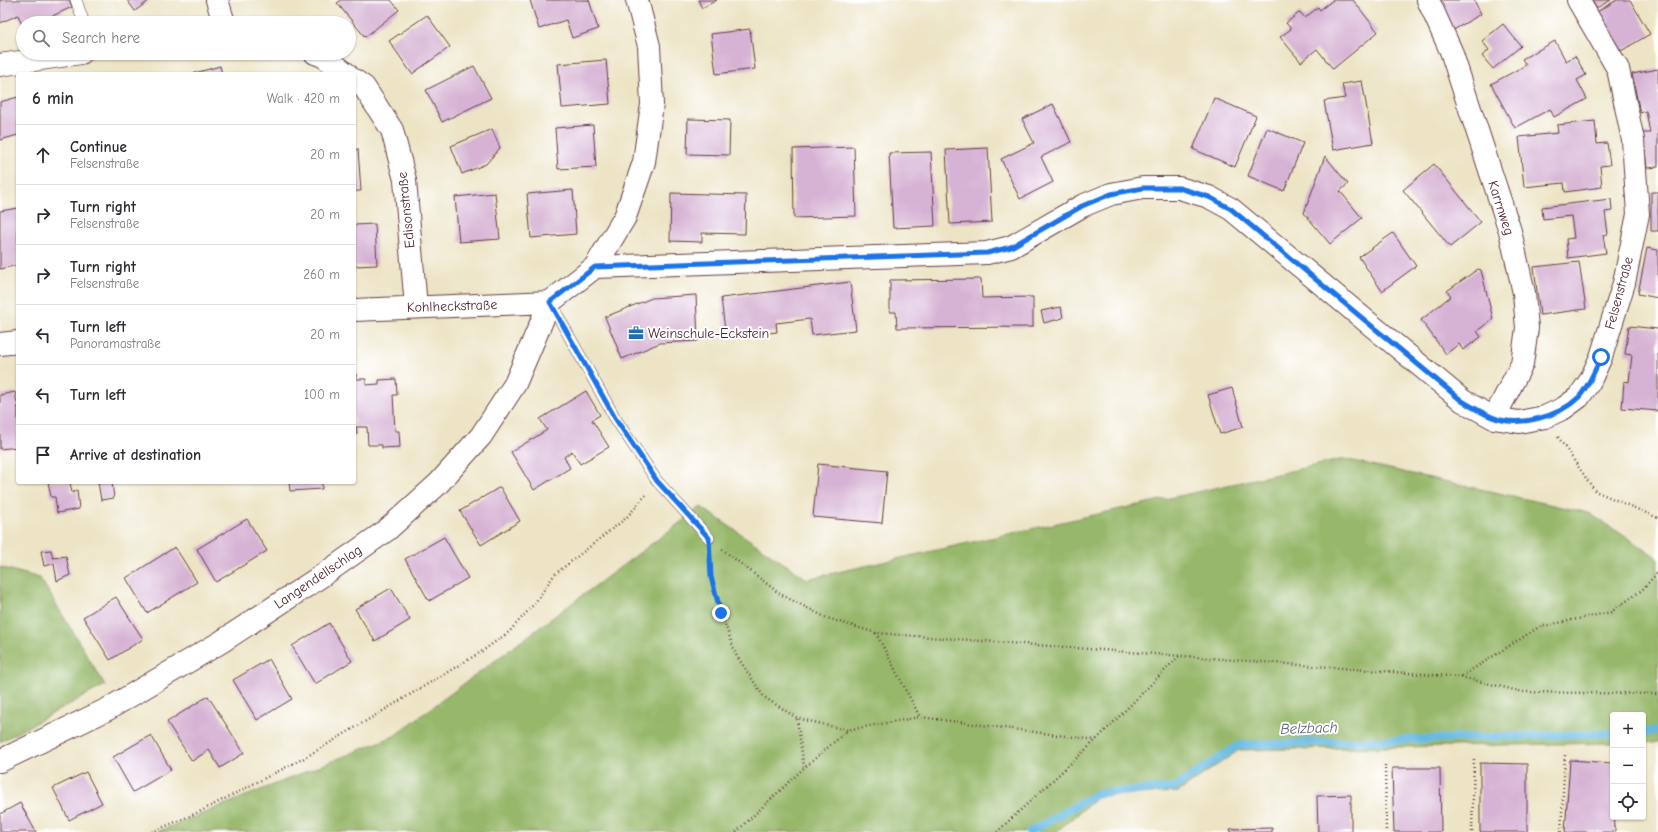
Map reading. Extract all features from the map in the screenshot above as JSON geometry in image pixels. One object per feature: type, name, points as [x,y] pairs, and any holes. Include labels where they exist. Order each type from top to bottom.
[{"type":"street","points":[[217,0],[222,16]]},
{"type":"street","points":[[550,302],[595,267],[625,217],[644,162],[652,104],[649,46],[637,0]]},
{"type":"street","name":"Karrnweg","points":[[1428,0],[1451,51],[1510,231],[1524,293],[1527,328],[1522,364],[1494,418]]},
{"type":"street","name":"Felsenstraße","points":[[595,267],[987,253],[1011,247],[1082,206],[1111,194],[1143,188],[1179,188],[1209,197],[1231,209],[1462,401],[1494,418],[1519,422],[1544,417],[1564,408],[1579,397],[1590,381],[1601,357],[1624,283],[1638,214],[1633,140],[1618,69],[1578,0]]},
{"type":"street","points":[[0,65],[34,60]]},
{"type":"street","points":[[328,60],[344,72]]},
{"type":"street","name":"Edisonstraße","points":[[356,81],[364,87],[392,130],[405,180],[416,307]]},
{"type":"street","name":"Kohlheckstraße","points":[[356,310],[550,302]]},
{"type":"street","name":"Langendellschlag","points":[[0,761],[108,709],[221,642],[387,530],[438,484],[481,436],[515,384],[550,302]]},
{"type":"street","points":[[0,344],[16,342]]},
{"type":"lane","points":[[76,0],[82,16]]},
{"type":"lane","points":[[550,302],[615,418],[657,481],[709,538]]},
{"type":"path","points":[[1544,417],[1595,491],[1658,518]]},
{"type":"path","points":[[152,832],[199,812],[306,757],[481,652],[509,632],[535,603],[554,575],[626,518],[657,481]]},
{"type":"path","points":[[709,538],[780,594],[827,618],[876,633],[1461,677],[1523,692],[1658,694]]},
{"type":"path","points":[[709,538],[711,577],[721,613],[736,655],[764,697],[797,718],[847,730],[920,718],[1096,740]]},
{"type":"path","points":[[1461,677],[1539,627],[1611,612],[1642,590],[1658,572]]},
{"type":"path","points":[[876,633],[920,718]]},
{"type":"path","points":[[997,832],[1096,740],[1180,656]]},
{"type":"path","points":[[797,718],[804,768]]},
{"type":"path","points":[[736,832],[847,730]]},
{"type":"path","points":[[1561,832],[1565,755]]},
{"type":"path","points":[[1472,832],[1474,756]]},
{"type":"path","points":[[1385,765],[1386,832]]},
{"type":"green space","points":[[1344,459],[1589,513],[1658,558],[1658,742],[1646,743],[1646,712],[1610,712],[1610,743],[1239,750],[1178,792],[1099,796],[1056,832],[157,832],[394,736],[701,507],[807,579]]},
{"type":"green space","points":[[0,567],[40,578],[105,685],[0,742]]},
{"type":"building","points":[[0,0],[69,0],[72,7],[52,16],[18,15],[0,23]]},
{"type":"building","points":[[127,0],[150,0],[135,11]]},
{"type":"building","points":[[341,0],[391,0],[399,10],[365,37],[356,26],[356,16],[348,16],[337,3]]},
{"type":"building","points":[[530,0],[589,0],[598,29],[572,38],[566,20],[539,29]]},
{"type":"building","points":[[698,0],[717,0],[702,8]]},
{"type":"building","points":[[1333,0],[1353,0],[1378,32],[1333,69],[1317,49],[1301,62],[1280,37],[1291,29],[1286,23],[1300,12],[1305,18],[1318,7],[1320,10]]},
{"type":"building","points":[[1436,0],[1474,0],[1481,14],[1450,32]]},
{"type":"building","points":[[1592,0],[1611,0],[1596,8]]},
{"type":"building","points":[[1617,0],[1630,0],[1650,34],[1621,51],[1597,12]]},
{"type":"building","points":[[427,15],[450,47],[412,74],[389,41]]},
{"type":"building","points":[[1503,24],[1521,46],[1493,69],[1482,56],[1489,50],[1482,41]]},
{"type":"building","points":[[750,29],[755,69],[716,74],[711,34]]},
{"type":"building","points":[[1555,41],[1566,61],[1575,56],[1586,75],[1577,80],[1587,99],[1554,117],[1550,109],[1515,128],[1491,84],[1526,65],[1522,59]]},
{"type":"building","points":[[606,60],[610,104],[562,108],[558,64]]},
{"type":"building","points":[[220,66],[222,72],[198,72]]},
{"type":"building","points":[[474,66],[491,98],[442,122],[426,90]]},
{"type":"building","points":[[1658,69],[1658,167],[1647,168],[1643,133],[1650,133],[1646,111],[1640,113],[1632,74]]},
{"type":"building","points":[[1362,81],[1373,143],[1333,150],[1324,101],[1345,98],[1342,84]]},
{"type":"building","points":[[16,98],[16,136],[0,140],[0,102]]},
{"type":"building","points":[[1214,98],[1256,116],[1235,167],[1193,149]]},
{"type":"building","points":[[1053,104],[1071,142],[1041,157],[1053,182],[1020,199],[1001,159],[1034,143],[1022,119]]},
{"type":"building","points":[[688,119],[730,120],[729,155],[687,154]]},
{"type":"building","points":[[1595,121],[1597,144],[1607,143],[1610,165],[1600,166],[1602,187],[1565,192],[1564,183],[1524,187],[1519,137],[1558,133],[1557,125]]},
{"type":"building","points":[[593,125],[596,167],[558,169],[555,128]]},
{"type":"building","points":[[1267,128],[1303,143],[1284,191],[1248,176]]},
{"type":"building","points":[[492,129],[500,148],[486,164],[462,174],[451,146]]},
{"type":"building","points":[[854,147],[856,216],[794,218],[793,149]]},
{"type":"building","points":[[988,148],[992,222],[950,224],[946,150]]},
{"type":"building","points":[[358,149],[361,191],[356,191],[356,150]]},
{"type":"building","points":[[931,152],[935,226],[893,228],[889,153]]},
{"type":"building","points":[[1325,156],[1348,184],[1340,191],[1362,218],[1330,244],[1304,213]]},
{"type":"building","points":[[1434,164],[1481,222],[1450,247],[1403,190]]},
{"type":"building","points":[[573,190],[576,234],[531,238],[527,194]]},
{"type":"building","points":[[1651,192],[1658,192],[1658,231],[1651,231]]},
{"type":"building","points":[[495,193],[500,239],[459,242],[455,197]]},
{"type":"building","points":[[671,193],[746,195],[745,234],[702,233],[702,242],[670,241]]},
{"type":"building","points":[[1611,199],[1612,211],[1605,212],[1608,234],[1603,235],[1606,253],[1568,258],[1566,239],[1574,238],[1571,216],[1543,219],[1542,207]]},
{"type":"building","points":[[16,208],[16,265],[0,269],[0,211]]},
{"type":"building","points":[[375,224],[377,265],[356,266],[356,225]]},
{"type":"building","points":[[1393,233],[1416,266],[1382,291],[1359,257]]},
{"type":"building","points":[[1647,248],[1658,250],[1658,298],[1638,294]]},
{"type":"building","points":[[1579,262],[1586,309],[1540,315],[1534,267]]},
{"type":"building","points":[[1478,269],[1481,270],[1493,319],[1477,331],[1481,337],[1463,350],[1459,344],[1446,354],[1421,320],[1451,296],[1447,291]]},
{"type":"building","points":[[981,279],[982,298],[1033,297],[1033,327],[897,328],[896,312],[890,312],[890,280]]},
{"type":"building","points":[[850,282],[856,330],[812,335],[810,319],[776,323],[777,332],[726,338],[721,298]]},
{"type":"building","points":[[696,295],[698,341],[660,343],[622,359],[605,317],[652,298]]},
{"type":"building","points":[[1061,307],[1063,318],[1044,323],[1041,311]]},
{"type":"building","points":[[1629,326],[1658,329],[1658,411],[1622,408],[1624,381],[1629,382],[1632,355],[1625,354]]},
{"type":"building","points":[[356,379],[366,379],[366,385],[379,384],[379,380],[396,379],[397,395],[393,395],[395,431],[399,431],[400,447],[382,448],[382,445],[368,445],[367,427],[356,427]]},
{"type":"building","points":[[1232,388],[1243,427],[1220,434],[1208,395]]},
{"type":"building","points":[[586,391],[600,415],[592,420],[609,447],[580,464],[572,451],[564,457],[570,468],[534,490],[511,452],[547,430],[540,419]]},
{"type":"building","points":[[15,392],[16,447],[0,449],[0,395]]},
{"type":"building","points":[[818,464],[887,471],[882,523],[813,517]]},
{"type":"building","points":[[48,484],[70,484],[72,493],[77,490],[79,509],[57,513],[55,497],[51,497]]},
{"type":"building","points":[[98,484],[112,484],[114,498],[101,500]]},
{"type":"building","points":[[289,484],[322,484],[322,489],[290,491]]},
{"type":"building","points":[[500,487],[520,521],[481,545],[460,511]]},
{"type":"building","points":[[247,519],[267,551],[216,582],[197,549]]},
{"type":"building","points":[[444,537],[468,578],[429,601],[405,559]]},
{"type":"building","points":[[175,547],[197,582],[147,613],[126,578]]},
{"type":"building","points":[[51,550],[53,558],[66,556],[70,575],[57,581],[54,564],[44,566],[41,551]]},
{"type":"building","points":[[391,588],[410,620],[375,641],[355,609]]},
{"type":"building","points":[[116,597],[143,639],[110,660],[83,617]]},
{"type":"building","points":[[329,623],[352,661],[315,684],[292,646]]},
{"type":"building","points":[[269,659],[292,699],[257,720],[233,680]]},
{"type":"building","points":[[208,696],[244,753],[220,768],[209,750],[192,761],[167,722]]},
{"type":"building","points":[[151,735],[171,770],[133,792],[113,757]]},
{"type":"building","points":[[1570,760],[1610,763],[1610,820],[1615,820],[1615,832],[1565,832]]},
{"type":"building","points":[[1480,763],[1527,764],[1527,832],[1480,832]]},
{"type":"building","points":[[1392,768],[1440,768],[1441,832],[1394,832]]},
{"type":"building","points":[[86,772],[102,803],[69,820],[53,788]]},
{"type":"building","points":[[1351,795],[1351,832],[1318,832],[1317,796]]},
{"type":"building","points":[[20,803],[36,832],[0,832],[0,814]]},
{"type":"building","points":[[1272,828],[1272,832],[1231,832],[1230,829]]},
{"type":"waterway","name":"Belzbach","points":[[1646,732],[1658,731]]},
{"type":"waterway","name":"Belzbach","points":[[1029,832],[1098,793],[1174,788],[1239,745],[1610,733]]},
{"type":"place","name":"Weinschule-Eckstein","points":[[636,333]]},
{"type":"route","points":[[721,613],[711,577],[709,538],[657,481],[615,418],[550,302],[595,267],[987,253],[1011,247],[1082,206],[1111,194],[1143,188],[1179,188],[1209,197],[1231,209],[1462,401],[1494,418],[1519,422],[1544,417],[1564,408],[1579,397],[1590,381],[1601,357]]}]
